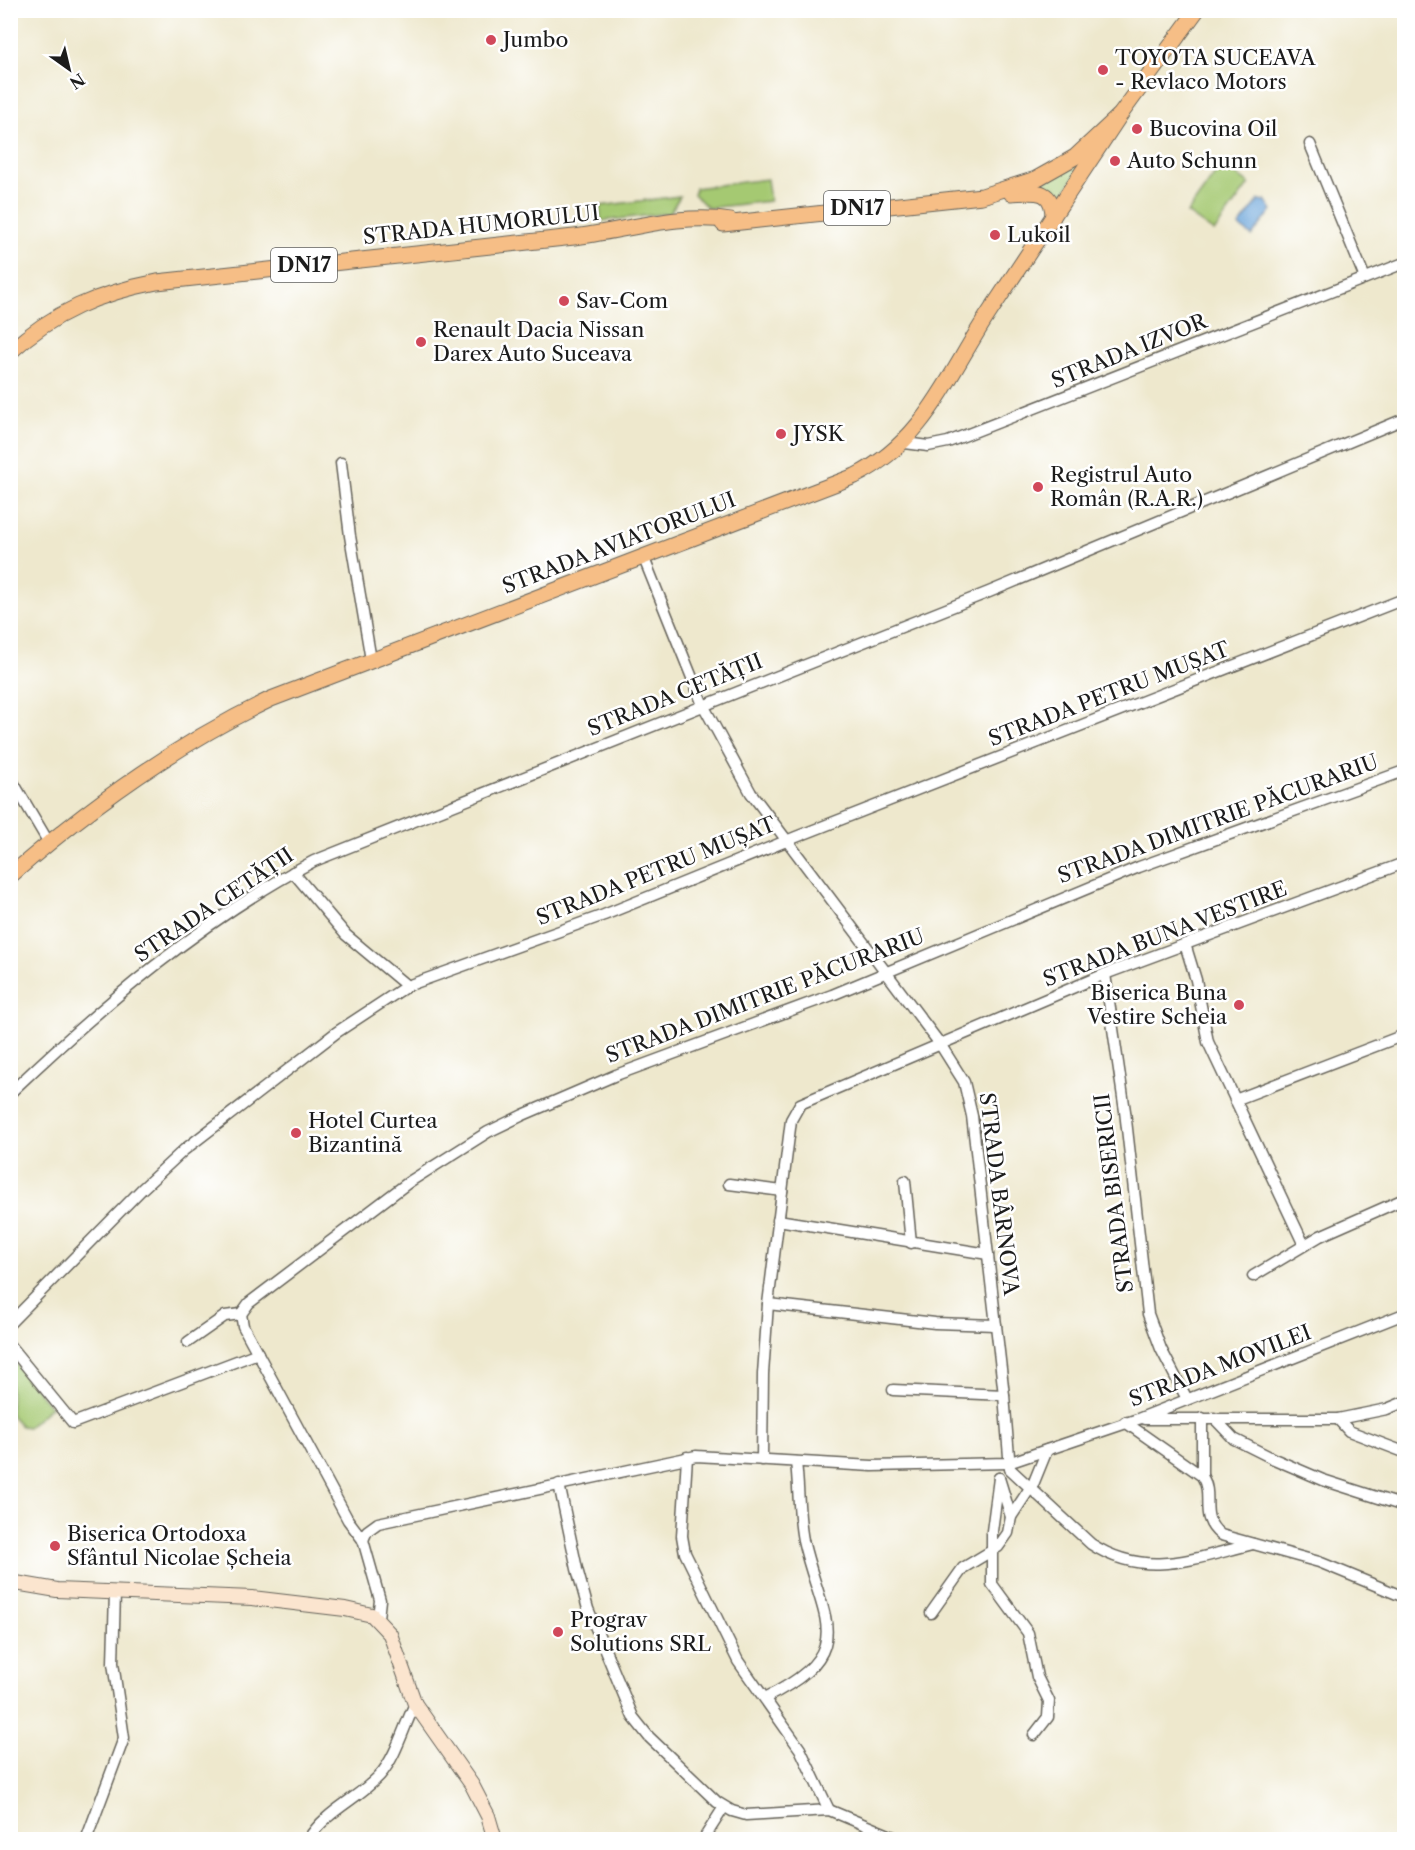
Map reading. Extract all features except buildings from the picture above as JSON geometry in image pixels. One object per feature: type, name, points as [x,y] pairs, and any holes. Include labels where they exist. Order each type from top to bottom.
[{"type":"main road","name":"STRADA HUMORULUI","points":[[10,352],[42,326],[68,310],[92,299],[137,286],[318,263],[616,232],[634,234],[718,225],[731,221],[982,196],[1036,179],[1059,168],[1089,145],[1120,115],[1197,10]]},
{"type":"main road","name":"STRADA AVIATORULUI","points":[[12,869],[91,809],[229,720],[295,688],[855,476],[890,456],[904,442],[934,403],[988,314],[1120,115]]},
{"type":"main road","points":[[982,196],[1042,193],[1052,204],[1053,217]]},
{"type":"main road","points":[[10,1582],[57,1590],[252,1598],[345,1609],[378,1618],[393,1640],[415,1704],[472,1785],[488,1816],[495,1839]]},
{"type":"street","points":[[1310,144],[1365,278]]},
{"type":"street","name":"STRADA IZVOR","points":[[904,442],[928,446],[948,442],[1404,263]]},
{"type":"street","name":"STRADA CETĂȚII","points":[[10,1093],[74,1031],[120,993],[243,903],[293,872],[346,846],[989,592],[1404,419]]},
{"type":"street","points":[[341,463],[350,537],[371,660]]},
{"type":"street","name":"STRADA BÂRNOVA","points":[[643,556],[703,705],[751,793],[940,1044],[969,1094],[1004,1395],[1004,1464],[999,1478]]},
{"type":"street","name":"STRADA PETRU MUȘAT","points":[[10,1323],[154,1177],[184,1150],[337,1032],[407,986],[604,915],[786,840],[1404,599]]},
{"type":"street","name":"STRADA DIMITRIE PĂCURARIU","points":[[188,1342],[225,1316],[241,1314],[249,1303],[377,1206],[488,1132],[616,1075],[770,1018],[1138,867],[1404,771]]},
{"type":"street","points":[[10,777],[49,843]]},
{"type":"street","name":"STRADA BUNA VESTIRE","points":[[762,1460],[762,1374],[768,1304],[791,1120],[800,1104],[1104,974],[1404,863]]},
{"type":"street","points":[[293,872],[346,935],[407,986]]},
{"type":"street","points":[[1185,944],[1196,980],[1206,1034],[1304,1245]]},
{"type":"street","name":"STRADA BISERICII","points":[[1104,974],[1125,1111],[1148,1314],[1161,1348],[1187,1399]]},
{"type":"street","points":[[1235,1100],[1404,1035]]},
{"type":"street","points":[[905,1181],[911,1243]]},
{"type":"street","points":[[729,1184],[782,1191]]},
{"type":"street","points":[[1253,1276],[1304,1245],[1404,1199]]},
{"type":"street","points":[[778,1220],[988,1254]]},
{"type":"street","points":[[768,1304],[935,1323],[996,1325]]},
{"type":"street","points":[[241,1314],[243,1326],[348,1520],[363,1540],[380,1600],[378,1618]]},
{"type":"street","name":"STRADA MOVILEI","points":[[363,1540],[367,1531],[378,1523],[687,1457],[872,1466],[1004,1464],[1138,1419],[1312,1353],[1404,1314]]},
{"type":"street","points":[[10,1346],[73,1423],[258,1353]]},
{"type":"street","points":[[893,1390],[1004,1395]]},
{"type":"street","points":[[1138,1419],[1338,1419],[1387,1409],[1404,1402]]},
{"type":"street","points":[[1202,1418],[1202,1476]]},
{"type":"street","points":[[1214,1418],[1234,1439],[1274,1459],[1323,1480],[1404,1506]]},
{"type":"street","points":[[1338,1419],[1349,1431],[1404,1452]]},
{"type":"street","points":[[1125,1422],[1202,1476],[1207,1485],[1208,1518],[1213,1528],[1221,1534],[1319,1563],[1404,1597]]},
{"type":"street","points":[[931,1613],[963,1568],[991,1552],[1008,1533],[1011,1517],[1030,1488],[1047,1450]]},
{"type":"street","points":[[687,1457],[682,1536],[685,1553],[738,1661],[800,1749],[829,1810]]},
{"type":"street","points":[[765,1698],[785,1687],[819,1661],[826,1641],[823,1603],[803,1538],[796,1462]]},
{"type":"street","points":[[1004,1464],[1091,1544],[1105,1553],[1134,1563],[1153,1566],[1179,1562],[1253,1544]]},
{"type":"street","points":[[999,1478],[1011,1517]]},
{"type":"street","points":[[999,1478],[991,1552],[992,1584],[1028,1633],[1037,1677],[1048,1701],[1048,1717],[1034,1735]]},
{"type":"street","points":[[559,1484],[588,1609],[633,1717],[665,1753],[724,1806],[746,1815],[829,1810],[901,1839]]},
{"type":"street","points":[[86,1839],[124,1738],[113,1663],[115,1592]]},
{"type":"street","points":[[308,1839],[322,1820],[362,1791],[381,1773],[415,1704]]},
{"type":"street","points":[[703,1839],[724,1806]]},
{"type":"green space","points":[[1090,150],[1058,204],[1054,192],[1039,185]]},
{"type":"green space","points":[[1222,164],[1249,184],[1214,232],[1187,213]]},
{"type":"green space","points":[[767,179],[770,201],[708,208],[694,194],[695,188]]},
{"type":"green space","points":[[680,196],[670,213],[601,221],[600,206]]},
{"type":"green space","points":[[10,1356],[51,1407],[28,1427],[21,1426],[11,1415]]},
{"type":"water","points":[[1259,200],[1263,202],[1265,200],[1272,210],[1252,236],[1239,226]]},
{"type":"place","name":"Jumbo","points":[[491,40]]},
{"type":"place","name":"TOYOTA SUCEAVA - Revlaco Motors","points":[[1103,70]]},
{"type":"place","name":"Bucovina Oil","points":[[1137,129]]},
{"type":"place","name":"Auto Schunn","points":[[1115,161]]},
{"type":"place","name":"Lukoil","points":[[995,235]]},
{"type":"place","name":"Sav-Com","points":[[564,301]]},
{"type":"place","name":"Renault Dacia Nissan Darex Auto Suceava","points":[[421,342]]},
{"type":"place","name":"JYSK","points":[[781,434]]},
{"type":"place","name":"Registrul Auto Român (R.A.R.)","points":[[1038,487]]},
{"type":"place","name":"Biserica Buna Vestire Scheia","points":[[1239,1005]]},
{"type":"place","name":"Hotel Curtea Bizantină","points":[[296,1133]]},
{"type":"place","name":"Biserica Ortodoxa Sfântul Nicolae Șcheia","points":[[55,1546]]},
{"type":"place","name":"Prograv Solutions SRL","points":[[558,1632]]}]
